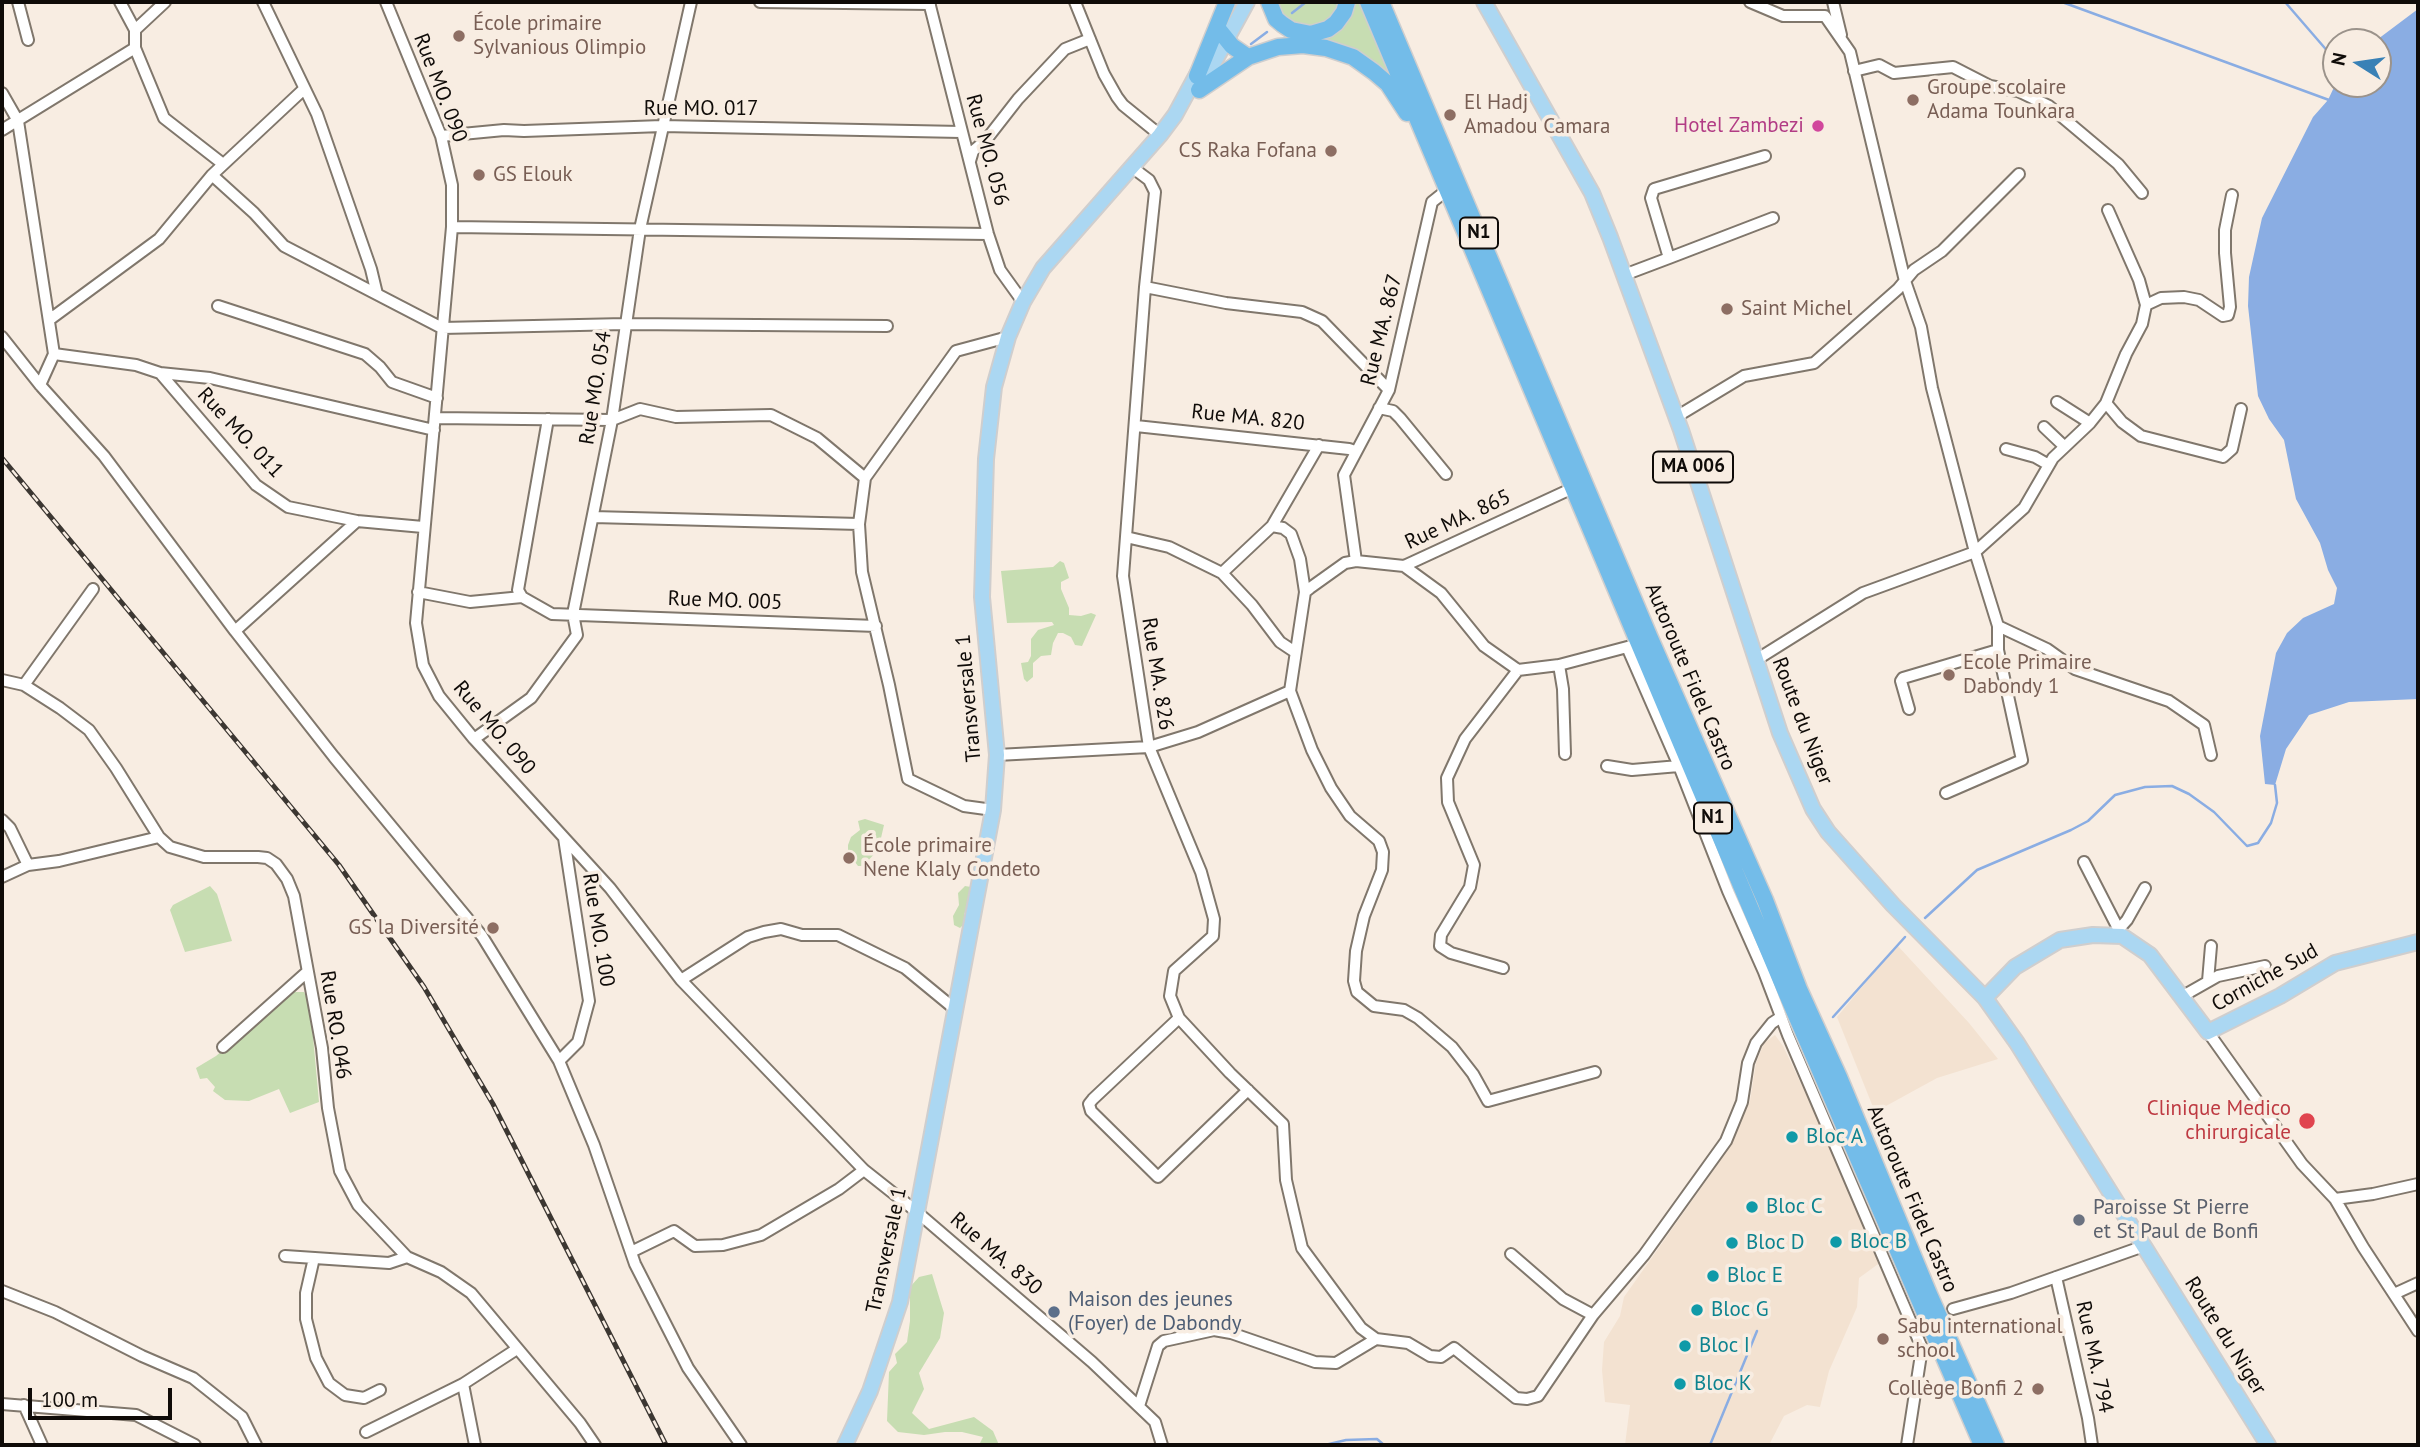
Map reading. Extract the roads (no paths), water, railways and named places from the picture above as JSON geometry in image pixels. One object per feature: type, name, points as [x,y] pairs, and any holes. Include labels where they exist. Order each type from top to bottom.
[{"type":"highway","points":[[1198,83],[1227,2]]},
{"type":"highway","points":[[1269,2],[1276,19],[1282,24],[1291,30],[1311,34],[1328,29],[1336,23],[1347,2]]},
{"type":"highway","name":"Autoroute Fidel Castro","points":[[1368,2],[1573,488],[1633,646],[1982,1445]]},
{"type":"highway","name":"Autoroute Fidel Castro","points":[[1381,2],[1650,638],[1765,900],[1799,989],[1996,1445]]},
{"type":"highway","points":[[1223,36],[1248,57]]},
{"type":"highway","points":[[1198,83],[1248,57],[1278,47],[1303,45],[1339,50],[1363,63],[1388,84],[1428,143]]},
{"type":"main road","name":"Transversale 1","points":[[845,1445],[870,1391],[900,1302],[993,810],[997,755],[982,597],[986,459],[994,387],[1008,337],[1023,302],[1043,268],[1133,168],[1175,115],[1198,83],[1223,36],[1236,2]]},
{"type":"main road","name":"Transversale 1","points":[[1223,36],[1247,2]]},
{"type":"main road","name":"Route du Niger","points":[[1484,2],[1592,193],[1625,275],[1676,417],[1780,733],[1813,809],[1828,832],[1922,935],[1985,998],[2017,1044],[2268,1445]]},
{"type":"main road","name":"Corniche Sud","points":[[2120,933],[2150,955],[2208,1032],[2280,996],[2335,963],[2418,942]]},
{"type":"main road","points":[[1985,998],[2015,967],[2060,940],[2120,933]]},
{"type":"street","points":[[18,2],[28,40]]},
{"type":"street","points":[[120,2],[135,30],[135,48],[164,118],[223,164]]},
{"type":"street","points":[[135,30],[164,2]]},
{"type":"street","points":[[263,2],[317,114],[377,294]]},
{"type":"street","name":"Rue MO. 090","points":[[386,2],[441,136],[452,185],[452,228],[416,623],[423,665],[439,696],[474,739],[610,888],[681,980],[864,1170],[918,1212]]},
{"type":"street","name":"Rue MO. 054","points":[[474,739],[531,698],[577,635],[573,614],[612,420],[640,229],[691,2]]},
{"type":"street","points":[[760,2],[930,3]]},
{"type":"street","points":[[1075,2],[1104,74],[1117,97],[1160,135]]},
{"type":"street","points":[[1750,2],[1783,16],[1825,16],[1850,52],[1905,281],[1921,327],[1932,388],[1975,552],[1998,626],[1998,650],[2022,760],[1946,793]]},
{"type":"street","points":[[1833,2],[1843,41]]},
{"type":"street","name":"Rue MO. 056","points":[[930,3],[988,234],[1000,270],[1023,302]]},
{"type":"street","points":[[970,161],[973,151],[986,140],[1018,99],[1065,49],[1090,39]]},
{"type":"street","points":[[2,130],[135,48]]},
{"type":"street","points":[[1854,71],[1879,65],[1894,73],[1953,67],[1990,86],[2018,91],[2049,106],[2118,164],[2142,193]]},
{"type":"street","points":[[49,320],[159,239],[212,175],[304,89]]},
{"type":"street","points":[[2,93],[18,121],[54,354],[40,385]]},
{"type":"street","name":"Rue MO. 017","points":[[441,136],[504,130],[662,126],[961,132]]},
{"type":"street","points":[[1669,258],[1651,198],[1654,189],[1765,156]]},
{"type":"street","name":"Rue MA. 826","points":[[1133,168],[1149,180],[1156,192],[1145,287],[1123,576],[1149,747],[1201,872],[1214,919],[1213,936],[1174,971],[1170,996],[1179,1018]]},
{"type":"street","points":[[1676,417],[1744,376],[1814,363],[1914,270],[1942,251],[2019,174]]},
{"type":"street","points":[[212,175],[254,213],[284,246],[442,328],[625,324],[887,326]]},
{"type":"street","name":"Rue MA. 867","points":[[1356,561],[1344,475],[1389,390],[1432,202],[1447,190]]},
{"type":"street","points":[[2146,305],[2161,298],[2184,297],[2199,300],[2223,316],[2228,315],[2230,307],[2225,230],[2232,195]]},
{"type":"street","points":[[1756,660],[1863,593],[1975,552],[2024,508],[2049,465],[2106,403],[2126,354],[2142,324],[2146,305],[2139,280],[2108,210]]},
{"type":"street","points":[[1625,275],[1773,218]]},
{"type":"street","points":[[452,228],[988,234]]},
{"type":"street","points":[[1145,287],[1226,303],[1302,313],[1322,321],[1389,390]]},
{"type":"street","points":[[218,306],[365,354],[392,382],[437,398]]},
{"type":"street","points":[[2,337],[40,385],[104,456],[235,631],[334,757],[482,936],[558,1061],[594,1145],[631,1252],[688,1368],[741,1445]]},
{"type":"street","points":[[993,810],[964,806],[908,779],[862,572],[859,524],[865,478],[957,351],[1008,337]]},
{"type":"street","points":[[54,354],[136,365],[160,373],[210,377],[434,430]]},
{"type":"street","name":"Rue MO. 011","points":[[160,373],[256,485],[289,507],[357,521],[424,527]]},
{"type":"street","points":[[2057,402],[2090,423]]},
{"type":"street","points":[[2106,403],[2122,422],[2141,436],[2223,457],[2232,449],[2241,409]]},
{"type":"street","points":[[1379,408],[1393,411],[1446,474]]},
{"type":"street","points":[[436,418],[612,420],[640,409],[676,417],[771,415],[817,438],[865,478]]},
{"type":"street","points":[[418,592],[470,602],[522,597],[518,590],[548,419]]},
{"type":"street","name":"Rue MA. 820","points":[[1136,426],[1355,451]]},
{"type":"street","points":[[2044,427],[2064,446]]},
{"type":"street","points":[[1222,573],[1272,526],[1319,445]]},
{"type":"street","points":[[2006,449],[2035,457],[2049,465]]},
{"type":"street","name":"Rue MA. 865","points":[[1356,561],[1404,566],[1573,488]]},
{"type":"street","points":[[593,517],[859,524]]},
{"type":"street","points":[[235,631],[357,521]]},
{"type":"street","points":[[1272,526],[1283,528],[1291,534],[1300,559],[1304,592],[1290,691],[1312,750],[1331,788],[1350,816],[1379,841],[1383,852],[1382,870],[1364,916],[1356,951],[1354,981],[1357,992],[1374,1006],[1404,1010],[1418,1017],[1452,1047],[1473,1074],[1488,1101],[1595,1072]]},
{"type":"street","points":[[1126,537],[1169,547],[1222,573],[1252,605],[1280,642],[1295,652]]},
{"type":"street","points":[[1304,592],[1345,563],[1356,561]]},
{"type":"street","points":[[1404,566],[1441,593],[1484,646],[1518,670],[1559,665],[1633,646],[1781,1017],[1922,1348],[1907,1445]]},
{"type":"street","points":[[24,685],[93,589]]},
{"type":"street","name":"Rue MO. 005","points":[[522,597],[552,614],[876,626]]},
{"type":"street","points":[[1998,626],[2047,649],[2076,669],[2169,701],[2204,725],[2211,755]]},
{"type":"street","points":[[1909,709],[1901,681],[1903,678],[1998,650]]},
{"type":"street","points":[[1559,665],[1563,689],[1565,754]]},
{"type":"street","points":[[1503,968],[1451,953],[1440,946],[1440,935],[1470,887],[1474,865],[1448,802],[1447,778],[1465,739],[1518,670]]},
{"type":"street","name":"Rue RO. 046","points":[[2,680],[24,685],[89,730],[159,837],[170,847],[204,857],[267,858],[276,864],[294,896],[322,1048],[328,1108],[341,1171],[358,1205],[407,1256],[441,1272],[471,1293],[580,1423],[594,1445]]},
{"type":"street","points":[[997,755],[1149,747],[1198,732],[1290,691]]},
{"type":"street","points":[[1607,766],[1632,770],[1679,766]]},
{"type":"street","points":[[2,820],[10,828],[28,865]]},
{"type":"street","points":[[2,877],[28,865],[59,862],[159,837]]},
{"type":"street","name":"Rue MO. 100","points":[[558,1061],[578,1042],[589,1001],[564,838]]},
{"type":"street","points":[[2084,862],[2120,933]]},
{"type":"street","points":[[2120,933],[2145,888]]},
{"type":"street","points":[[681,980],[748,937],[764,932],[781,929],[802,935],[838,935],[905,968],[956,1010]]},
{"type":"street","points":[[2208,981],[2211,946]]},
{"type":"street","points":[[2181,997],[2218,976],[2265,966]]},
{"type":"street","points":[[223,1046],[307,972]]},
{"type":"street","points":[[1248,1090],[1158,1177],[1091,1111],[1089,1104],[1179,1018],[1283,1124],[1286,1180],[1302,1248],[1361,1328],[1376,1339],[1408,1343],[1430,1356],[1441,1357],[1454,1348],[1498,1386],[1516,1398],[1527,1399],[1538,1396],[1593,1315],[1644,1255],[1726,1141],[1742,1102],[1748,1063],[1756,1042],[1772,1023],[1781,1017]]},
{"type":"street","points":[[2208,1032],[2302,1164],[2335,1199],[2418,1331]]},
{"type":"street","points":[[631,1252],[674,1231],[695,1246],[723,1245],[761,1235],[839,1189],[864,1170]]},
{"type":"street","points":[[2335,1199],[2418,1184]]},
{"type":"street","name":"Rue MA. 830","points":[[918,1212],[1139,1406],[1155,1422],[1162,1445]]},
{"type":"street","points":[[1953,1309],[2144,1246]]},
{"type":"street","points":[[1511,1254],[1563,1299],[1593,1315]]},
{"type":"street","points":[[285,1256],[389,1263],[407,1256]]},
{"type":"street","points":[[314,1258],[306,1293],[306,1319],[316,1358],[330,1384],[345,1395],[364,1398],[380,1390]]},
{"type":"street","name":"Rue MA. 794","points":[[2056,1277],[2092,1445]]},
{"type":"street","points":[[2393,1294],[2418,1283]]},
{"type":"street","points":[[2,1291],[55,1312],[142,1356],[193,1378],[242,1417],[256,1445]]},
{"type":"street","points":[[1139,1406],[1158,1346],[1164,1341],[1214,1330],[1231,1333],[1315,1362],[1336,1363],[1376,1339]]},
{"type":"street","points":[[366,1433],[463,1384],[517,1349]]},
{"type":"street","points":[[463,1384],[475,1445]]},
{"type":"street","points":[[2,1404],[136,1415],[195,1445]]},
{"type":"street","points":[[24,1405],[42,1445]]},
{"type":"water","points":[[2418,9],[2418,699],[2349,702],[2309,715],[2286,749],[2275,785],[2265,784],[2260,736],[2276,653],[2287,633],[2303,618],[2334,604],[2337,588],[2320,543],[2296,499],[2284,440],[2269,419],[2258,396],[2248,306],[2249,277],[2262,218],[2313,117],[2329,98],[2392,98],[2392,28]]},
{"type":"waterway","points":[[1292,13],[1306,2]]},
{"type":"waterway","points":[[1324,2],[1336,3]]},
{"type":"waterway","points":[[2062,2],[2329,100]]},
{"type":"waterway","points":[[2285,2],[2322,45]]},
{"type":"waterway","points":[[1251,44],[1267,32]]},
{"type":"waterway","points":[[1925,918],[1977,870],[2088,821],[2115,795],[2145,787],[2172,786],[2189,794],[2214,812],[2247,846],[2258,843],[2271,823],[2277,803],[2275,785]]},
{"type":"waterway","points":[[1833,1017],[1905,937]]},
{"type":"waterway","points":[[1710,1445],[1757,1331]]},
{"type":"waterway","points":[[1325,1445],[1346,1440],[1377,1439],[1384,1445]]},
{"type":"railway","points":[[2,458],[339,865],[424,987],[493,1104],[666,1445]]},
{"type":"place","name":"École primaire Sylvanious Olimpio","points":[[459,36]]},
{"type":"place","name":"Groupe scolaire Adama Tounkara","points":[[1913,100]]},
{"type":"place","name":"El Hadj Amadou Camara","points":[[1450,115]]},
{"type":"place","name":"Hotel Zambezi","points":[[1818,126]]},
{"type":"place","name":"CS Raka Fofana","points":[[1331,151]]},
{"type":"place","name":"GS Elouk","points":[[479,175]]},
{"type":"place","name":"Saint Michel","points":[[1727,309]]},
{"type":"place","name":"Ecole Primaire Dabondy 1","points":[[1949,675]]},
{"type":"place","name":"École primaire Nene Klaly Condeto","points":[[849,858]]},
{"type":"place","name":"GS la Diversité","points":[[493,928]]},
{"type":"place","name":"Clinique Medico chirurgicale","points":[[2307,1121]]},
{"type":"place","name":"Bloc A","points":[[1792,1137]]},
{"type":"place","name":"Bloc C","points":[[1752,1207]]},
{"type":"place","name":"Paroisse St Pierre et St Paul de Bonfi","points":[[2079,1220]]},
{"type":"place","name":"Bloc B","points":[[1836,1242]]},
{"type":"place","name":"Bloc D","points":[[1732,1243]]},
{"type":"place","name":"Bloc E","points":[[1713,1276]]},
{"type":"place","name":"Bloc G","points":[[1697,1310]]},
{"type":"place","name":"Maison des jeunes (Foyer) de Dabondy","points":[[1054,1312]]},
{"type":"place","name":"Sabu international school","points":[[1883,1339]]},
{"type":"place","name":"Bloc I","points":[[1685,1346]]},
{"type":"place","name":"Bloc K","points":[[1680,1384]]},
{"type":"place","name":"Collège Bonfi 2","points":[[2038,1389]]}]
